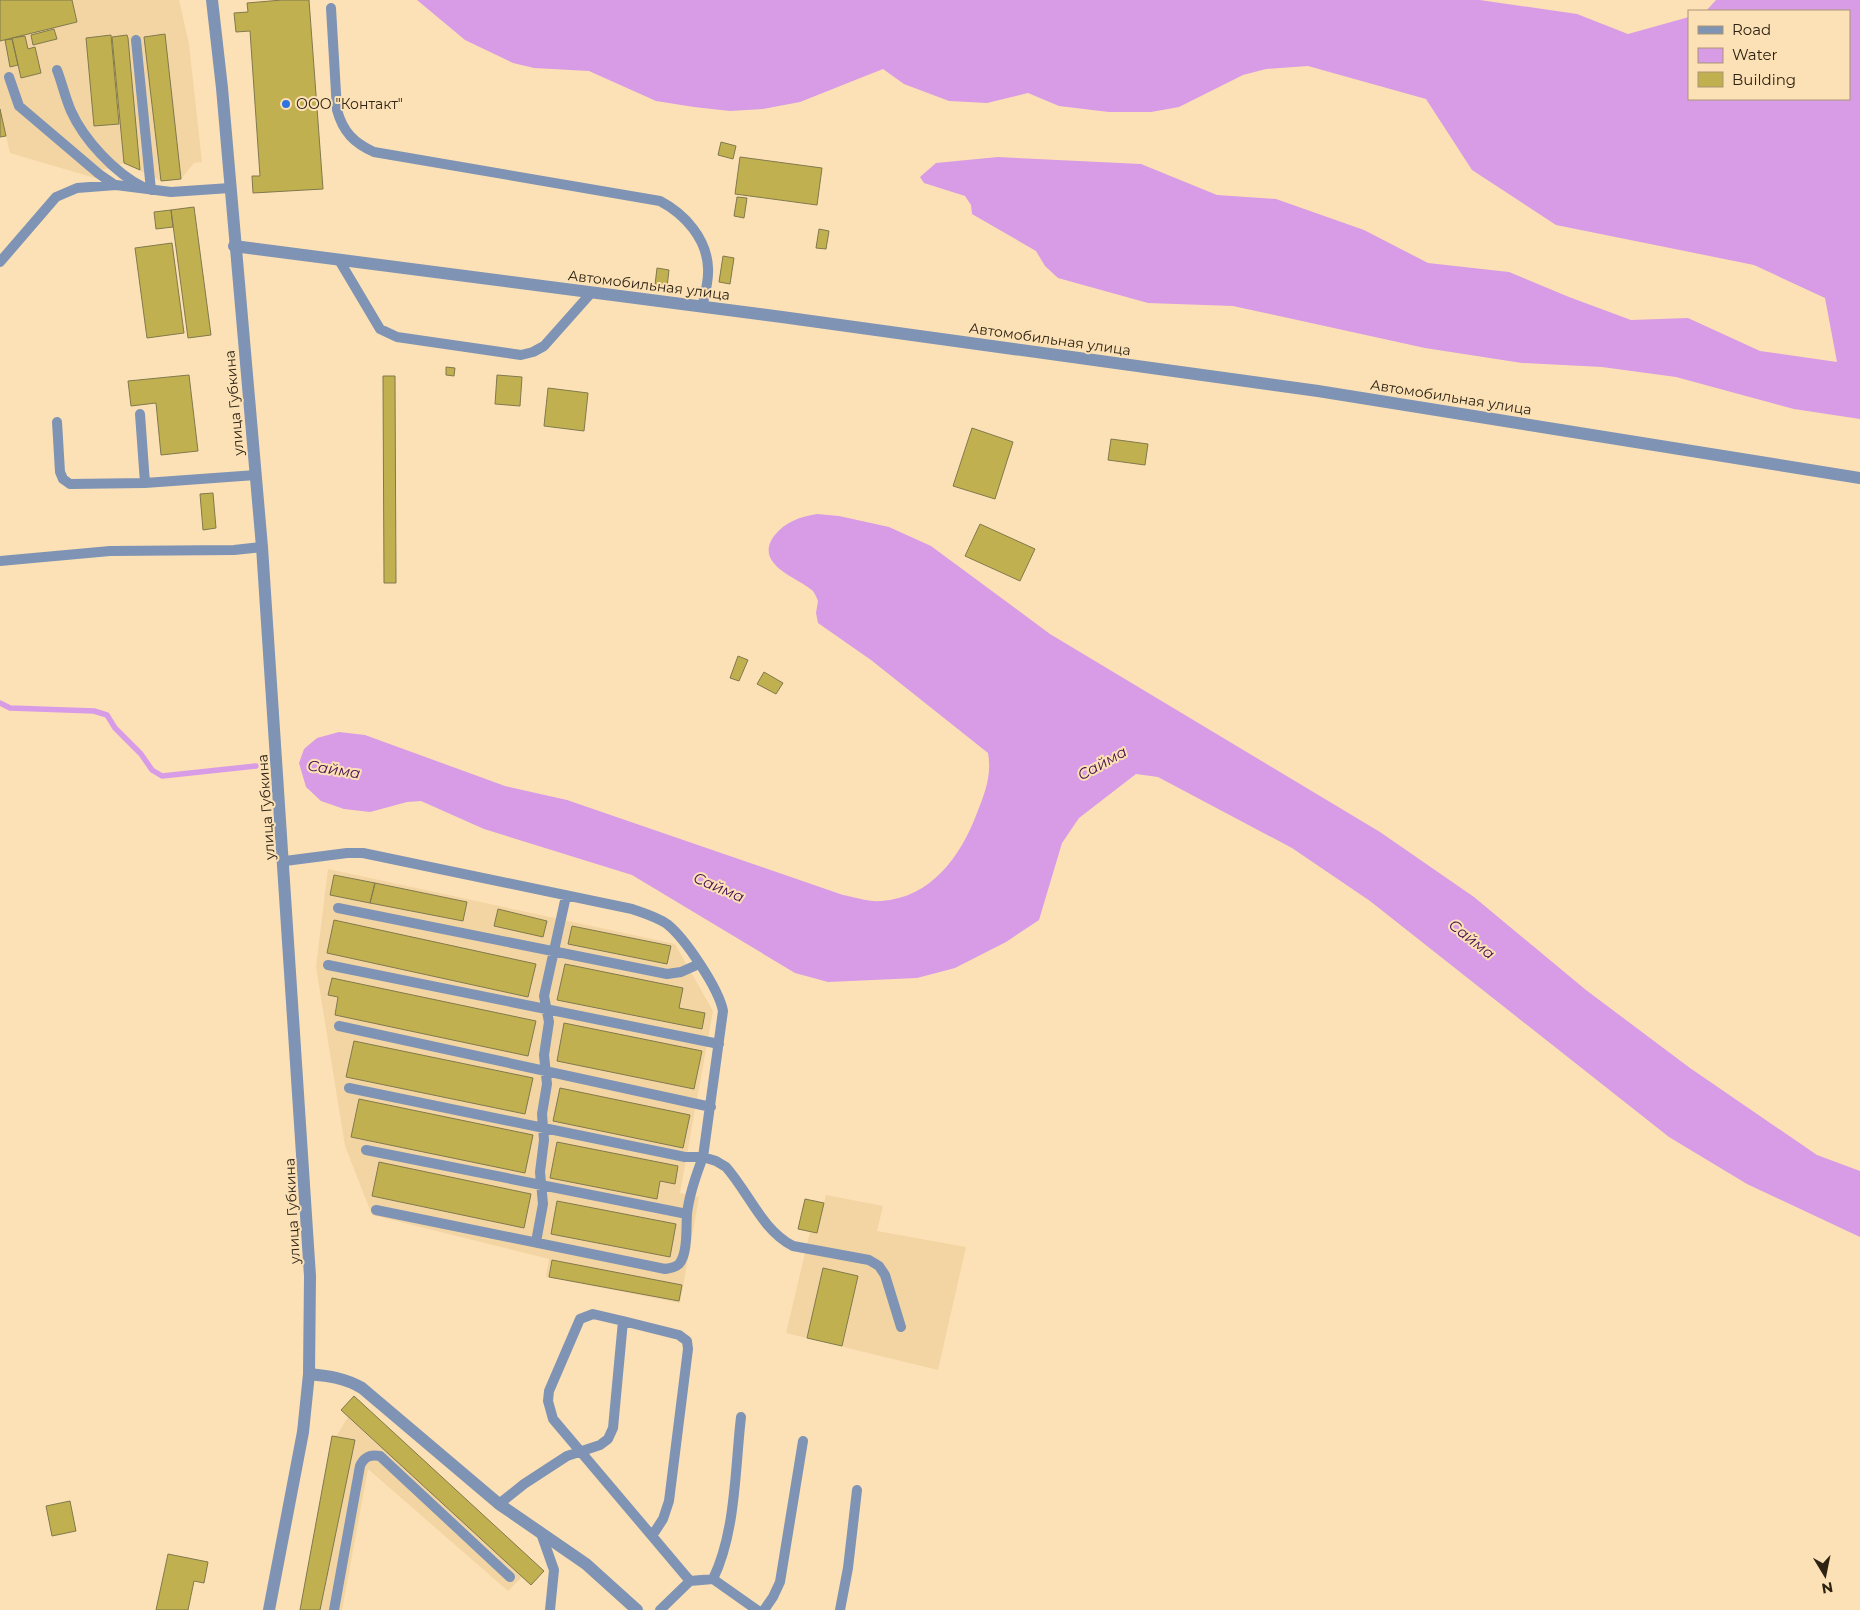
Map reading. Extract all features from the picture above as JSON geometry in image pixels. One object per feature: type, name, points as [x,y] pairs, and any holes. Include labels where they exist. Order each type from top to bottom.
[{"type":"street","name":"улица Губкина","points":[[212,0],[222,88],[234,246],[262,547],[285,861],[310,1276],[310,1374],[303,1432],[270,1610]]},
{"type":"street","name":"Автомобильная улица","points":[[234,246],[592,292],[1318,391],[1860,478]]},
{"type":"street","points":[[310,1374],[333,1376],[349,1380],[362,1388],[499,1504],[542,1536],[586,1564],[637,1610]]},
{"type":"lane","points":[[331,8],[337,110],[340,123],[349,137],[360,146],[374,152],[660,201],[683,216],[702,243],[708,269],[702,307]]},
{"type":"lane","points":[[136,40],[151,190]]},
{"type":"lane","points":[[57,70],[71,111],[81,129],[116,167],[137,184],[151,190]]},
{"type":"lane","points":[[9,77],[19,106],[107,180],[116,185]]},
{"type":"lane","points":[[0,262],[56,197],[66,192],[83,187],[116,185],[172,192],[230,188]]},
{"type":"lane","points":[[339,260],[380,329],[387,334],[521,355],[544,346],[592,292]]},
{"type":"lane","points":[[140,414],[145,483]]},
{"type":"lane","points":[[57,422],[60,472],[63,479],[70,484],[145,483],[256,475]]},
{"type":"lane","points":[[0,561],[110,551],[234,550],[262,547]]},
{"type":"lane","points":[[285,861],[346,853],[363,854],[632,909],[665,922],[676,932],[699,964],[720,999],[722,1011],[719,1044],[703,1158],[695,1178],[687,1214],[687,1238],[681,1261],[672,1268],[665,1269],[376,1210]]},
{"type":"lane","points":[[536,1242],[543,1204],[540,1172],[544,1140],[544,1055],[549,1022],[544,996],[566,896]]},
{"type":"lane","points":[[338,908],[667,974],[681,972],[699,964]]},
{"type":"lane","points":[[328,965],[719,1044]]},
{"type":"lane","points":[[339,1026],[711,1107]]},
{"type":"lane","points":[[349,1088],[685,1157],[716,1161],[726,1167],[774,1233],[785,1242],[793,1246],[869,1260],[879,1266],[885,1275],[901,1327]]},
{"type":"lane","points":[[366,1150],[687,1214]]},
{"type":"lane","points":[[652,1536],[663,1519],[669,1501],[688,1349],[687,1340],[679,1335],[593,1314],[580,1319],[552,1379],[549,1391],[549,1411],[553,1420],[690,1582]]},
{"type":"lane","points":[[499,1504],[524,1484],[580,1450],[600,1445],[608,1439],[614,1428],[623,1321]]},
{"type":"lane","points":[[713,1579],[722,1562],[728,1538],[741,1417]]},
{"type":"lane","points":[[764,1610],[773,1598],[782,1574],[803,1441]]},
{"type":"lane","points":[[334,1610],[360,1466],[362,1461],[370,1456],[380,1456],[510,1577]]},
{"type":"lane","points":[[840,1610],[848,1568],[857,1490]]},
{"type":"lane","points":[[542,1536],[554,1570],[550,1610]]},
{"type":"lane","points":[[660,1610],[690,1582],[713,1579],[757,1610]]},
{"type":"shaded area","points":[[0,0],[179,0],[189,44],[202,162],[194,163],[181,179],[161,181],[124,163],[103,170],[95,178],[10,153],[6,136],[0,137]]},
{"type":"shaded area","points":[[328,869],[675,944],[713,1011],[680,1193],[699,1197],[680,1303],[546,1277],[549,1259],[372,1215],[345,1146],[316,967]]},
{"type":"shaded area","points":[[826,1195],[883,1206],[877,1231],[966,1247],[938,1370],[786,1333],[810,1232],[798,1229],[805,1199],[824,1203]]},
{"type":"shaded area","points":[[354,1396],[544,1571],[531,1585],[522,1577],[508,1591],[368,1469],[342,1610],[300,1610],[332,1436],[337,1435],[348,1417],[341,1410]]},
{"type":"water","points":[[417,0],[1480,0],[1577,14],[1628,34],[1688,17],[1688,100],[1850,100],[1850,10],[1707,10],[1716,0],[1860,0],[1860,419],[1794,409],[1676,377],[1602,367],[1522,363],[1425,348],[1233,306],[1148,303],[1058,278],[1045,266],[1036,251],[972,214],[971,205],[965,196],[924,183],[920,177],[936,163],[998,157],[1141,164],[1217,195],[1276,199],[1364,230],[1428,263],[1509,272],[1631,320],[1688,318],[1760,351],[1837,362],[1825,298],[1754,265],[1556,225],[1472,170],[1426,99],[1308,66],[1266,69],[1243,75],[1179,107],[1151,112],[1109,112],[1059,106],[1028,93],[987,103],[949,101],[904,84],[883,69],[800,102],[763,109],[730,111],[656,101],[589,71],[534,68],[513,63],[465,40]]},
{"type":"water","points":[[817,514],[839,516],[889,527],[931,546],[1050,634],[1380,832],[1474,897],[1586,990],[1690,1068],[1817,1155],[1860,1171],[1860,1237],[1747,1184],[1669,1137],[1370,901],[1292,848],[1158,777],[1136,774],[1079,818],[1062,843],[1039,920],[1006,942],[955,968],[917,978],[828,982],[795,973],[632,875],[484,829],[421,801],[407,802],[370,812],[344,809],[321,801],[306,787],[299,763],[304,749],[317,738],[339,732],[365,735],[505,786],[567,800],[843,895],[881,901],[899,898],[915,892],[942,872],[953,859],[970,829],[985,791],[989,769],[988,753],[871,660],[818,623],[816,613],[818,601],[813,591],[780,570],[773,563],[769,555],[769,546],[778,531],[793,521]]},
{"type":"building","points":[[0,0],[72,0],[77,22],[0,41]]},
{"type":"building","name":"ООО \"Контакт\"","points":[[309,0],[323,189],[253,193],[252,176],[260,176],[250,31],[236,32],[234,13],[248,12],[247,3]]},
{"type":"building","points":[[54,29],[57,39],[33,45],[31,35]]},
{"type":"building","points":[[165,34],[181,179],[161,181],[144,37]]},
{"type":"building","points":[[111,35],[119,124],[94,126],[86,38]]},
{"type":"building","points":[[127,35],[140,170],[124,163],[112,37]]},
{"type":"building","points":[[25,36],[28,49],[35,47],[41,73],[21,78],[12,38]]},
{"type":"building","points":[[12,39],[18,65],[10,67],[5,40]]},
{"type":"building","points":[[0,109],[6,136],[0,137]]},
{"type":"building","points":[[721,142],[736,146],[733,159],[718,155]]},
{"type":"building","points":[[740,157],[822,168],[817,205],[735,194]]},
{"type":"building","points":[[737,197],[747,198],[744,218],[734,216]]},
{"type":"building","points":[[194,207],[211,335],[188,338],[171,210]]},
{"type":"building","points":[[171,210],[173,227],[156,229],[154,212]]},
{"type":"building","points":[[819,229],[829,231],[826,249],[816,248]]},
{"type":"building","points":[[172,243],[184,333],[147,338],[135,248]]},
{"type":"building","points":[[723,256],[734,258],[730,284],[719,282]]},
{"type":"building","points":[[657,268],[669,270],[667,287],[655,285]]},
{"type":"building","points":[[446,367],[455,368],[454,376],[446,375]]},
{"type":"building","points":[[189,375],[198,451],[161,455],[156,403],[131,406],[128,381]]},
{"type":"building","points":[[497,375],[522,377],[520,406],[495,404]]},
{"type":"building","points":[[383,376],[395,376],[396,583],[384,583]]},
{"type":"building","points":[[548,388],[588,393],[584,431],[544,426]]},
{"type":"building","points":[[972,428],[1013,442],[995,499],[953,486]]},
{"type":"building","points":[[1111,439],[1148,444],[1145,465],[1108,460]]},
{"type":"building","points":[[213,493],[216,528],[203,530],[200,494]]},
{"type":"building","points":[[980,524],[1035,549],[1020,581],[965,556]]},
{"type":"building","points":[[738,656],[748,660],[739,681],[730,678]]},
{"type":"building","points":[[764,672],[783,683],[776,694],[757,684]]},
{"type":"building","points":[[334,875],[375,883],[370,903],[330,895]]},
{"type":"building","points":[[375,883],[467,902],[463,921],[370,903]]},
{"type":"building","points":[[498,909],[547,921],[543,937],[494,926]]},
{"type":"building","points":[[334,920],[536,964],[528,997],[327,953]]},
{"type":"building","points":[[572,926],[671,946],[667,964],[568,944]]},
{"type":"building","points":[[565,964],[683,988],[679,1008],[705,1013],[702,1029],[557,1000]]},
{"type":"building","points":[[332,978],[536,1021],[528,1056],[335,1015],[338,997],[328,995]]},
{"type":"building","points":[[564,1023],[702,1051],[694,1089],[557,1061]]},
{"type":"building","points":[[354,1041],[533,1078],[525,1114],[346,1077]]},
{"type":"building","points":[[560,1088],[690,1115],[683,1148],[553,1121]]},
{"type":"building","points":[[359,1099],[533,1135],[525,1173],[351,1137]]},
{"type":"building","points":[[557,1142],[678,1166],[675,1184],[660,1181],[657,1199],[550,1178]]},
{"type":"building","points":[[379,1162],[531,1194],[524,1228],[372,1196]]},
{"type":"building","points":[[805,1199],[824,1203],[817,1233],[798,1229]]},
{"type":"building","points":[[557,1201],[676,1224],[670,1257],[551,1234]]},
{"type":"building","points":[[552,1260],[682,1285],[679,1301],[549,1277]]},
{"type":"building","points":[[823,1268],[858,1276],[842,1346],[807,1338]]},
{"type":"building","points":[[354,1396],[544,1571],[531,1585],[341,1410]]},
{"type":"building","points":[[332,1436],[355,1440],[320,1610],[300,1610]]},
{"type":"building","points":[[70,1501],[76,1531],[52,1536],[46,1506]]},
{"type":"building","points":[[168,1554],[208,1562],[204,1583],[194,1581],[188,1610],[156,1610]]},
{"type":"waterway","name":"Сайма","points":[[0,703],[10,708],[94,711],[107,715],[115,728],[141,754],[152,770],[162,776],[256,766]]},
{"type":"place","name":"ООО \"Контакт\"","points":[[286,104]]}]
